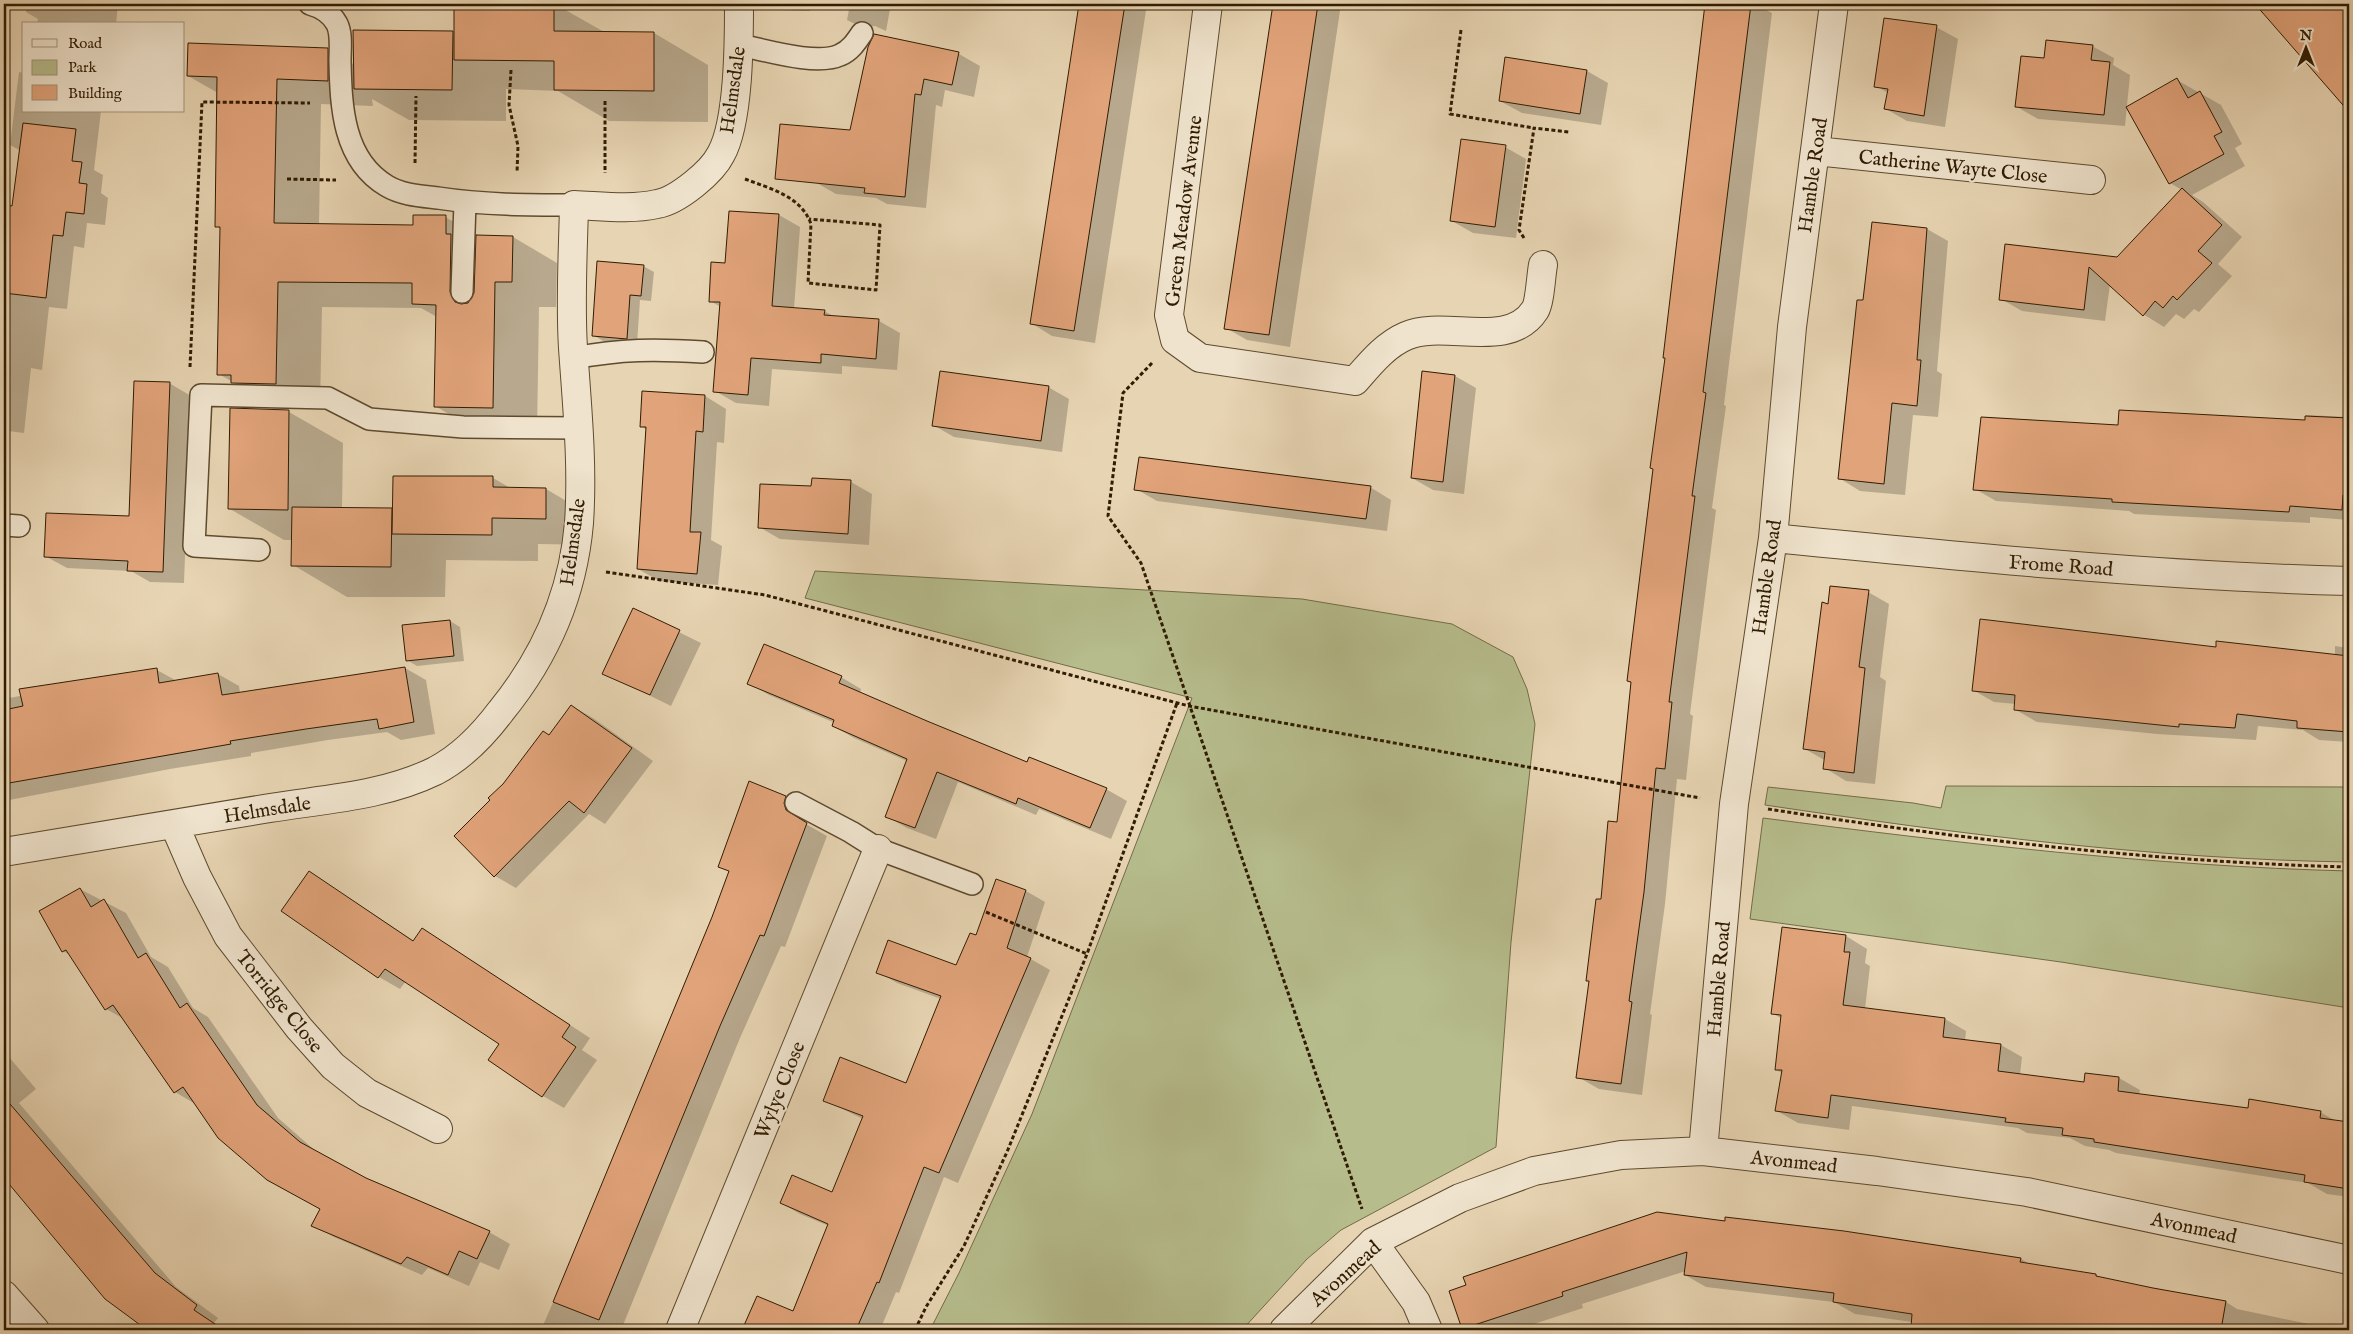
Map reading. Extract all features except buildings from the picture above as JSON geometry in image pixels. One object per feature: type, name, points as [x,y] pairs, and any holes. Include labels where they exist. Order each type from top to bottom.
[{"type":"street","name":"Helmsdale","points":[[4,852],[401,786],[437,770],[468,749],[489,726],[521,686],[544,646],[558,614],[573,566],[579,522],[579,428],[571,297],[574,205],[658,204],[684,192],[712,166],[722,153],[728,136],[740,45],[739,4]]},
{"type":"street","name":"Green Meadow Avenue","points":[[1176,340],[1169,315],[1208,4]]},
{"type":"street","name":"Hamble Road","points":[[1703,1151],[1734,804],[1773,538],[1792,327],[1834,4]]},
{"type":"street","name":"Catherine Wayte Close","points":[[1816,151],[2091,180]]},
{"type":"street","points":[[1176,340],[1200,358],[1355,381],[1379,353],[1406,335],[1437,330],[1489,332],[1518,327],[1536,309],[1543,265]]},
{"type":"street","name":"Frome Road","points":[[1773,538],[2034,563],[2242,578],[2349,581]]},
{"type":"street","name":"Torridge Close","points":[[174,824],[197,877],[228,936],[299,1028],[333,1066],[367,1093],[438,1129]]},
{"type":"street","name":"Wylye Close","points":[[680,1330],[878,850]]},
{"type":"street","name":"Avonmead","points":[[1284,1330],[1373,1242],[1460,1198],[1534,1170],[1622,1155],[1703,1151],[1877,1170],[2027,1192],[2349,1260]]},
{"type":"street","points":[[1373,1242],[1416,1302],[1428,1330]]},
{"type":"street","points":[[4,1296],[35,1330]]},
{"type":"lane","points":[[310,4],[330,14],[337,24],[340,34],[341,88],[348,137],[358,158],[368,172],[388,186],[414,195],[466,202],[516,205],[574,205]]},
{"type":"lane","points":[[740,45],[812,58],[829,59],[847,51],[862,33]]},
{"type":"lane","points":[[462,292],[466,202]]},
{"type":"lane","points":[[574,358],[612,351],[650,348],[703,352]]},
{"type":"lane","points":[[259,550],[194,546],[201,395],[328,398],[368,419],[463,427],[579,428]]},
{"type":"lane","points":[[796,803],[851,832],[878,850],[972,884]]},
{"type":"path","points":[[1461,30],[1450,114],[1569,132]]},
{"type":"path","points":[[512,70],[509,105],[518,146],[516,205]]},
{"type":"path","points":[[414,195],[416,96]]},
{"type":"path","points":[[605,101],[606,206]]},
{"type":"path","points":[[201,395],[190,377],[202,102],[344,103]]},
{"type":"path","points":[[1534,128],[1519,230],[1543,265]]},
{"type":"path","points":[[712,166],[775,191],[796,202],[807,213],[809,219],[811,224],[808,283],[876,290],[880,224],[809,219]]},
{"type":"path","points":[[1176,340],[1123,393],[1108,516],[1141,563],[1373,1242]]},
{"type":"path","points":[[573,566],[765,595],[1189,706],[1734,804],[1890,828],[2095,851],[2264,865],[2349,867]]},
{"type":"path","points":[[915,1330],[926,1307],[964,1246],[1007,1152],[1087,954],[1177,703]]},
{"type":"path","points":[[972,884],[964,903],[1087,954]]},
{"type":"green space","points":[[815,571],[1302,599],[1452,624],[1513,657],[1527,689],[1535,724],[1511,942],[1496,1147],[1341,1230],[1307,1259],[1242,1330],[930,1330],[959,1273],[1032,1114],[1192,698],[805,598]]},
{"type":"green space","points":[[1946,786],[2349,787],[2349,862],[2202,856],[2056,843],[1911,826],[1765,805],[1768,787],[1913,803],[1941,808]]},
{"type":"green space","points":[[1763,818],[1909,836],[2129,859],[2349,871],[2349,1008],[2061,962],[1750,919]]}]
